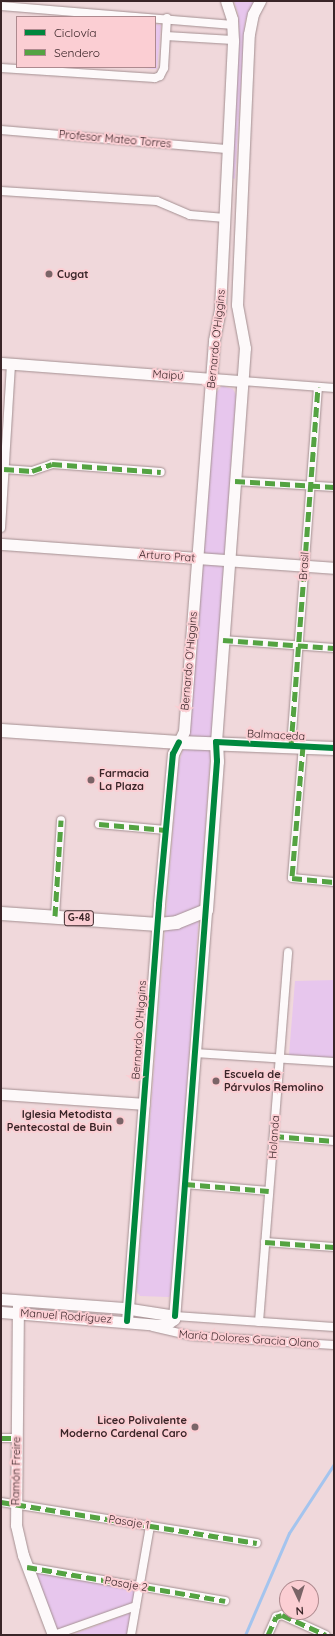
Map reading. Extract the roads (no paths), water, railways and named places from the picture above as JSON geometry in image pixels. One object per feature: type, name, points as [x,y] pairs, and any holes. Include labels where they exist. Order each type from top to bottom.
[{"type":"main road","name":"Balmaceda","points":[[1,730],[179,742],[216,742],[334,748]]},
{"type":"main road","name":"Bernardo O'Higgins","points":[[206,910],[217,761],[216,742]]},
{"type":"main road","name":"G-48","points":[[1,913],[158,924],[176,922],[206,910]]},
{"type":"street","name":"Bernardo O'Higgins","points":[[126,1321],[173,754],[184,731],[214,336],[220,308],[229,149],[233,40],[233,25],[226,1]]},
{"type":"street","name":"Bernardo O'Higgins","points":[[216,742],[222,640],[245,342],[237,305],[249,34],[253,14],[260,1]]},
{"type":"street","points":[[1,6],[139,16]]},
{"type":"street","points":[[156,17],[192,23],[233,25]]},
{"type":"street","points":[[1,68],[152,78],[160,76],[164,68],[167,18]]},
{"type":"street","points":[[166,36],[233,40]]},
{"type":"street","points":[[230,127],[245,128]]},
{"type":"street","name":"Profesor Mateo Torres","points":[[1,130],[229,149]]},
{"type":"street","points":[[227,187],[242,187]]},
{"type":"street","points":[[1,191],[157,201],[190,215],[225,218]]},
{"type":"street","points":[[1,528],[4,469],[6,364]]},
{"type":"street","name":"Maipú","points":[[6,364],[334,388]]},
{"type":"street","name":"Brasil","points":[[297,746],[298,645],[318,387]]},
{"type":"street","points":[[4,469],[32,471],[52,464],[161,472]]},
{"type":"street","points":[[235,481],[334,487]]},
{"type":"street","name":"Arturo Prat","points":[[1,544],[334,568]]},
{"type":"street","points":[[222,640],[334,648]]},
{"type":"street","points":[[297,746],[292,878],[334,882]]},
{"type":"street","points":[[55,916],[61,820]]},
{"type":"street","points":[[99,824],[166,830]]},
{"type":"street","name":"Bernardo O'Higgins","points":[[175,1316],[206,910]]},
{"type":"street","name":"Holanda","points":[[259,1322],[288,952]]},
{"type":"street","points":[[195,1052],[334,1062]]},
{"type":"street","points":[[1,1094],[144,1104]]},
{"type":"street","points":[[274,1136],[334,1141]]},
{"type":"street","points":[[185,1184],[269,1191]]},
{"type":"street","points":[[265,1242],[334,1247]]},
{"type":"street","name":"Manuel Rodríguez","points":[[1,1299],[127,1308],[175,1316],[334,1327]]},
{"type":"street","name":"Ramón Freire","points":[[18,1300],[15,1504],[18,1535],[27,1567],[53,1635]]},
{"type":"street","name":"Manuel Rodríguez","points":[[1,1312],[126,1321],[143,1324],[167,1324],[175,1316]]},
{"type":"street","name":"María Dolores Gracia Olano","points":[[143,1324],[173,1334],[334,1345]]},
{"type":"street","points":[[1,1438],[16,1438]]},
{"type":"street","name":"Pasaje 1","points":[[1,1502],[257,1543]]},
{"type":"street","points":[[131,1635],[150,1526]]},
{"type":"street","name":"Pasaje 2","points":[[27,1567],[225,1601]]},
{"type":"street","points":[[53,1635],[136,1606]]},
{"type":"street","points":[[268,1635],[276,1617],[282,1615],[326,1635]]},
{"type":"waterway","points":[[245,1635],[289,1533],[334,1464]]},
{"type":"place","name":"Cugat","points":[[49,274]]},
{"type":"place","name":"Farmacia La Plaza","points":[[91,780]]},
{"type":"place","name":"Escuela de Párvulos Remolino","points":[[216,1081]]},
{"type":"place","name":"Iglesia Metodista Pentecostal de Buin","points":[[120,1121]]},
{"type":"place","name":"Liceo Polivalente Moderno Cardenal Caro","points":[[195,1427]]}]
